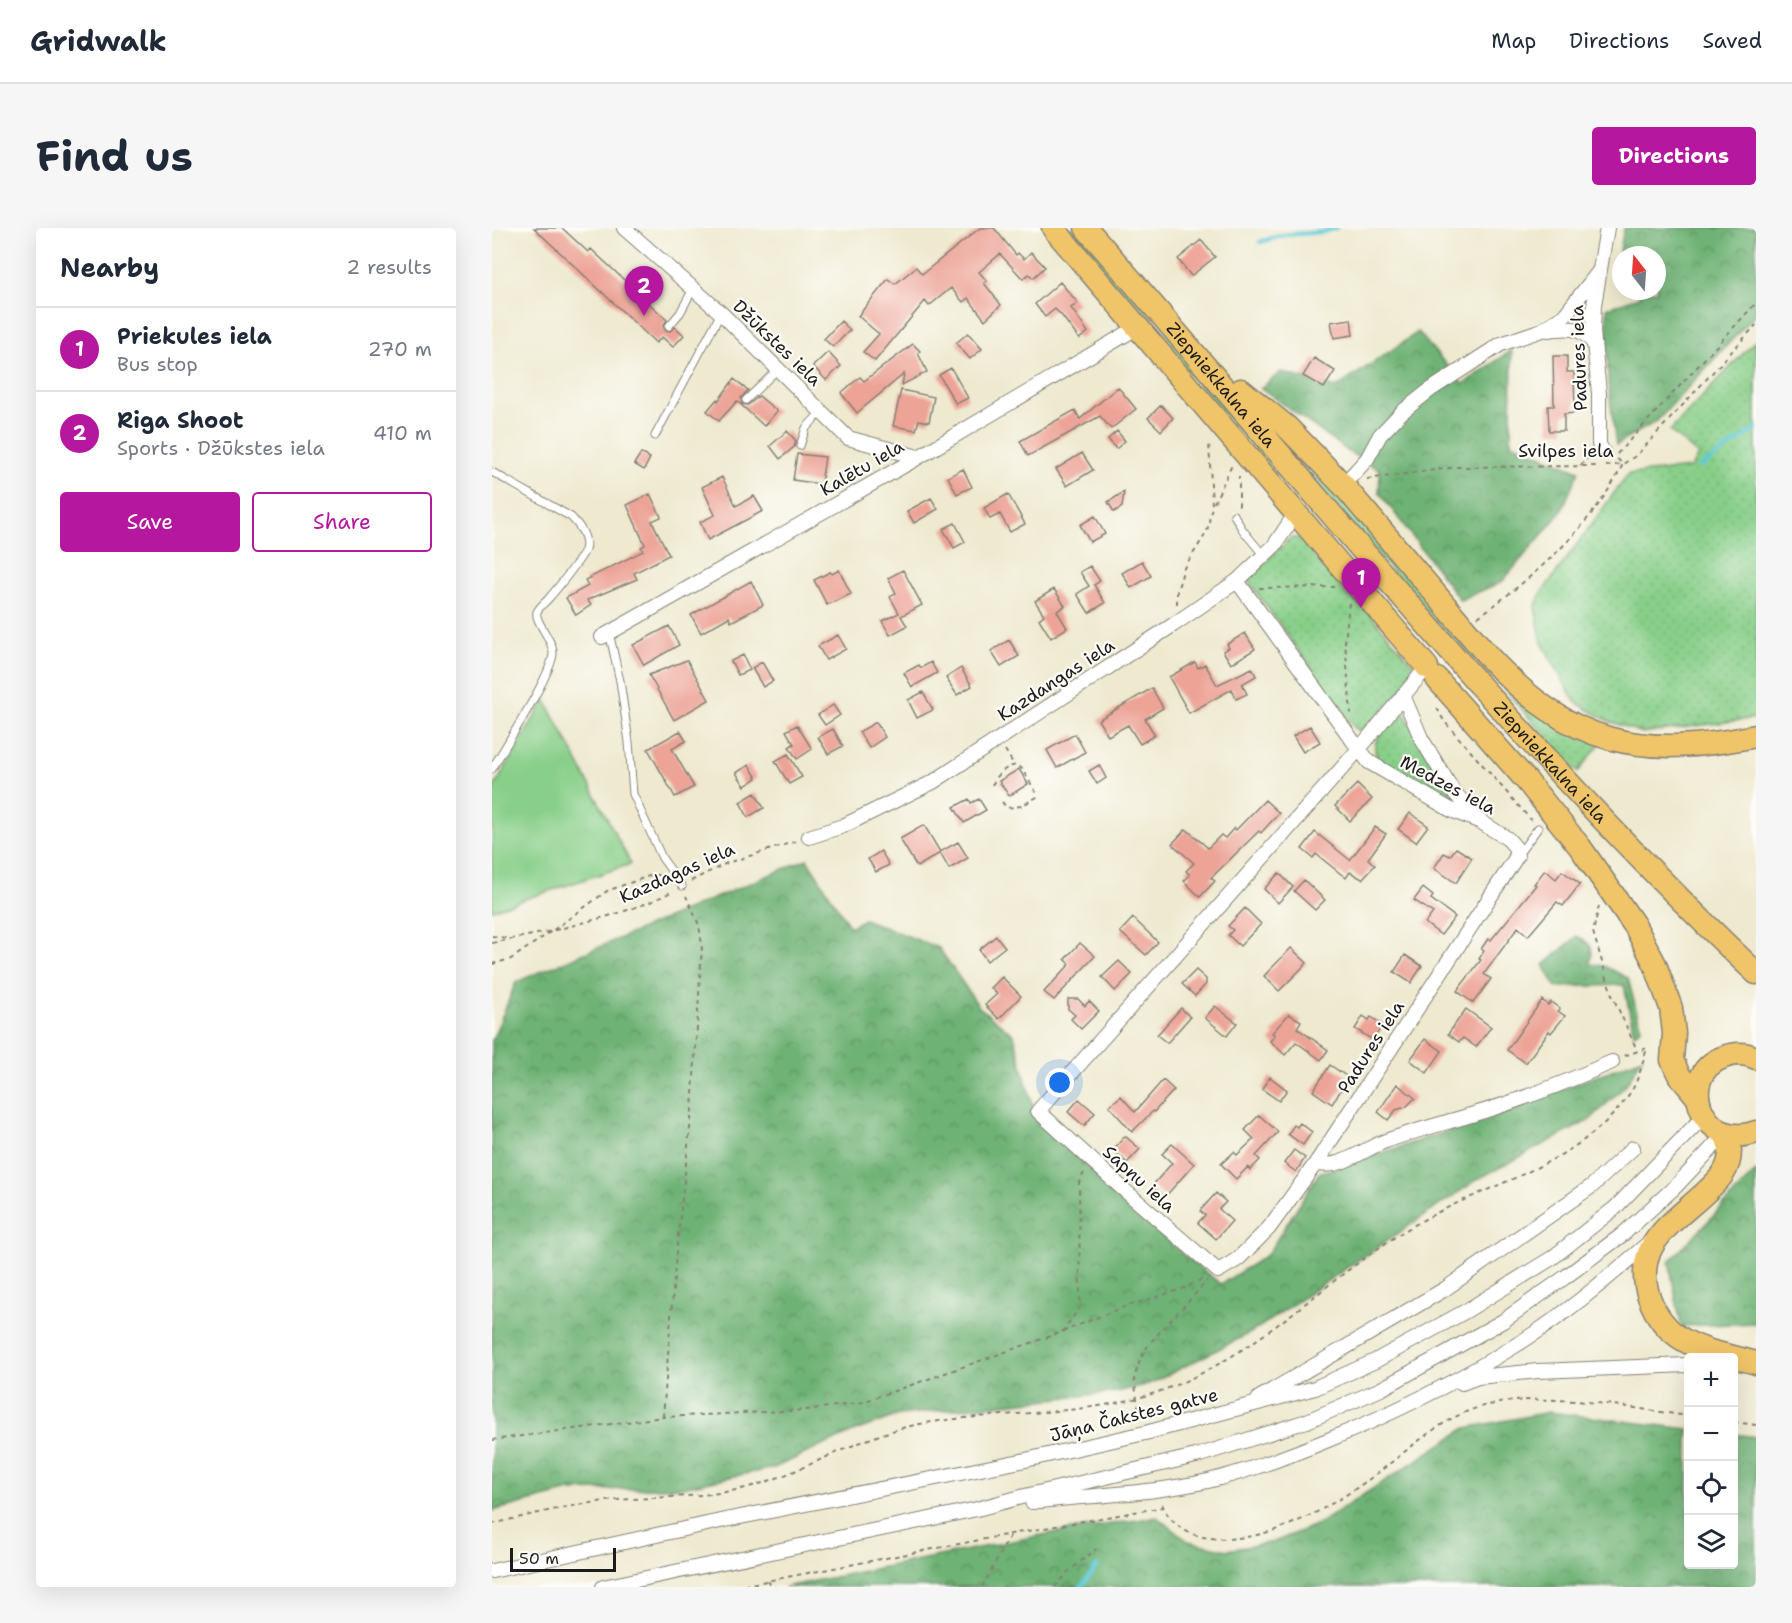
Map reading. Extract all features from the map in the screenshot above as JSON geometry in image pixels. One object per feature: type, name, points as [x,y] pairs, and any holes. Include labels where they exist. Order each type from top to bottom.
[{"type":"highway","name":"Ziepniekkalna iela","points":[[1053,228],[1526,780],[1580,847],[1635,926],[1654,964],[1671,1008],[1674,1033],[1672,1060],[1679,1074],[1717,1130],[1725,1134]]},
{"type":"highway","name":"Ziepniekkalna iela","points":[[1086,228],[1529,740],[1666,885],[1756,973]]},
{"type":"highway","points":[[1199,357],[1350,478],[1464,627],[1510,680],[1532,699],[1567,722],[1597,735],[1631,744],[1657,747],[1684,746],[1756,736]]},
{"type":"highway","name":"Ziepniekkalna iela","points":[[1296,513],[1356,542]]},
{"type":"highway","points":[[1701,1107],[1698,1088],[1706,1070],[1722,1057],[1751,1051]]},
{"type":"highway","points":[[1756,1132],[1745,1135],[1725,1134],[1730,1149],[1724,1175],[1658,1235],[1649,1249],[1645,1263],[1645,1284],[1653,1310],[1667,1329],[1686,1344],[1756,1364]]},
{"type":"street","name":"Džūkstes iela","points":[[624,228],[721,314],[848,438],[918,457]]},
{"type":"street","name":"Padures iela","points":[[1603,459],[1599,444],[1599,393],[1593,332],[1594,305],[1607,228]]},
{"type":"street","points":[[1542,330],[1564,316],[1600,270]]},
{"type":"street","name":"Kalētu iela","points":[[606,634],[918,457],[1137,327]]},
{"type":"street","points":[[1350,478],[1367,459],[1380,435],[1402,412],[1430,390],[1501,344],[1542,330],[1567,327],[1586,334],[1595,346]]},
{"type":"street","name":"Kazdangas iela","points":[[809,837],[843,826],[933,783],[1177,622],[1240,585],[1274,546],[1296,513]]},
{"type":"street","name":"Medzes iela","points":[[1240,585],[1369,762],[1451,810],[1481,822],[1508,839],[1515,847],[1517,856]]},
{"type":"street","points":[[1356,745],[1403,695],[1432,673]]},
{"type":"street","points":[[1403,695],[1421,738],[1453,791],[1481,822]]},
{"type":"street","name":"Sapņu iela","points":[[1218,1271],[1038,1112],[1356,745]]},
{"type":"street","name":"Padures iela","points":[[1218,1271],[1238,1259],[1269,1228],[1316,1163],[1517,856]]},
{"type":"street","points":[[1316,1163],[1331,1166],[1384,1142],[1426,1127],[1472,1115],[1612,1062]]},
{"type":"street","name":"Jāņa Čakstes gatve","points":[[492,1571],[724,1520],[1021,1461],[1145,1433],[1315,1388],[1375,1361],[1466,1311],[1551,1258],[1615,1208],[1701,1107]]},
{"type":"street","points":[[603,1587],[976,1509],[1200,1455],[1307,1421],[1382,1389],[1503,1321],[1622,1235],[1676,1186],[1725,1134]]},
{"type":"street","points":[[1248,1405],[1445,1289],[1592,1186],[1633,1148]]},
{"type":"street","points":[[976,1509],[1162,1489],[1208,1480],[1285,1457],[1375,1421],[1426,1396],[1520,1343],[1616,1271],[1658,1235]]},
{"type":"street","points":[[1738,1364],[1756,1364]]},
{"type":"street","points":[[1426,1396],[1478,1377],[1538,1371],[1684,1365]]},
{"type":"street","points":[[492,1566],[515,1566]]},
{"type":"lane","points":[[669,326],[681,313],[693,289]]},
{"type":"lane","points":[[655,436],[721,314]]},
{"type":"lane","points":[[746,400],[778,369]]},
{"type":"lane","points":[[800,447],[806,429],[821,412]]},
{"type":"lane","points":[[492,472],[571,517],[578,523],[585,539],[585,549],[537,613],[537,620],[546,631],[553,652],[551,662],[492,769]]},
{"type":"lane","points":[[1234,514],[1242,529],[1264,556]]},
{"type":"lane","points":[[606,634],[622,691],[633,794],[662,858],[681,886]]},
{"type":"lane","name":"Padures iela","points":[[1517,856],[1538,828]]},
{"type":"path","points":[[1603,459],[1625,448],[1756,303]]},
{"type":"path","name":"Svilpes iela","points":[[1350,478],[1364,477],[1372,480],[1416,471],[1458,467],[1603,459],[1623,464],[1636,455],[1756,325]]},
{"type":"path","points":[[1177,622],[1177,591],[1184,568],[1207,532],[1212,506],[1212,456],[1209,440]]},
{"type":"path","points":[[1212,506],[1234,463]]},
{"type":"path","points":[[1464,627],[1509,595],[1567,541],[1599,507],[1623,464]]},
{"type":"path","points":[[1234,514],[1239,506],[1239,470]]},
{"type":"path","points":[[1240,585],[1337,587]]},
{"type":"path","points":[[1349,602],[1345,642],[1356,745]]},
{"type":"path","points":[[999,740],[1014,765]]},
{"type":"path","points":[[992,785],[999,774],[1014,765],[1020,766],[1037,794],[1037,797],[1021,806],[1007,808],[1002,802]]},
{"type":"path","name":"Kazdagas iela","points":[[492,964],[511,959],[552,931],[653,901],[727,863],[809,837]]},
{"type":"path","points":[[492,943],[552,931],[607,891],[652,875],[673,874]]},
{"type":"path","points":[[663,1417],[676,1253],[692,1110],[702,945],[699,925],[681,886]]},
{"type":"path","points":[[1599,904],[1593,932],[1611,995],[1637,1050]]},
{"type":"path","points":[[492,936],[509,938]]},
{"type":"path","points":[[492,1524],[571,1505],[639,1498],[676,1497],[747,1487],[768,1481],[884,1434],[914,1425],[946,1419],[1076,1409],[1136,1398],[1175,1386],[1241,1351],[1364,1259],[1422,1221],[1574,1147],[1617,1112],[1634,1088],[1647,1048],[1637,1050],[1612,1062]]},
{"type":"path","points":[[1062,1332],[1080,1307],[1079,1182],[1092,1161]]},
{"type":"path","points":[[492,1440],[663,1417],[805,1410],[860,1403],[1062,1332],[1118,1309],[1182,1290],[1218,1271]]},
{"type":"path","points":[[1140,1419],[1134,1379],[1140,1360],[1148,1345],[1203,1284],[1218,1271]]},
{"type":"path","points":[[1161,1498],[1163,1507],[1181,1529],[1198,1537],[1241,1538],[1294,1523],[1352,1492],[1431,1432],[1479,1407],[1534,1401],[1572,1401],[1684,1415]]},
{"type":"path","points":[[1738,1423],[1756,1425]]},
{"type":"path","points":[[735,1587],[1163,1507]]},
{"type":"path","points":[[982,1587],[1011,1534]]},
{"type":"path","points":[[1055,1587],[1068,1572],[1096,1549]]},
{"type":"path","points":[[767,1581],[775,1587]]},
{"type":"green space","points":[[1063,228],[1076,228],[1323,517],[1312,515]]},
{"type":"green space","points":[[1624,228],[1756,228],[1756,314],[1657,421],[1616,445],[1608,384],[1607,308],[1630,300],[1666,300],[1666,246],[1621,246]]},
{"type":"green space","points":[[1418,332],[1463,384],[1512,350],[1511,443],[1579,471],[1561,512],[1502,582],[1460,600],[1379,492],[1380,470],[1349,452],[1261,388],[1281,372],[1336,388]]},
{"type":"green space","points":[[1756,340],[1756,718],[1643,733],[1608,721],[1575,702],[1542,643],[1535,608],[1540,595],[1628,474],[1691,468],[1698,455],[1670,431]]},
{"type":"green space","points":[[1268,420],[1300,450],[1483,659],[1600,744],[1578,772],[1497,682],[1434,620],[1284,445]]},
{"type":"green space","points":[[1290,538],[1299,538],[1310,543],[1342,590],[1362,605],[1413,664],[1406,683],[1367,729],[1358,730],[1353,726],[1249,582],[1250,577]]},
{"type":"green space","points":[[545,699],[631,864],[492,910],[492,791]]},
{"type":"green space","points":[[1403,711],[1459,808],[1378,760],[1375,753],[1376,741],[1390,721]]},
{"type":"green space","points":[[807,859],[850,927],[864,919],[939,948],[979,1007],[1014,1035],[1032,1104],[1047,1130],[1186,1257],[1221,1284],[1267,1255],[1319,1173],[1492,1117],[1642,1058],[1625,1086],[1590,1120],[1480,1178],[1252,1332],[1152,1383],[1117,1392],[899,1415],[855,1431],[774,1468],[682,1487],[570,1491],[492,1511],[492,1041],[516,982]]},
{"type":"green space","points":[[1577,936],[1591,947],[1590,964],[1604,966],[1628,978],[1641,1028],[1634,1034],[1624,985],[1556,987],[1544,965]]},
{"type":"green space","points":[[1756,1171],[1756,1323],[1681,1326],[1669,1262]]},
{"type":"green space","points":[[1549,1412],[1684,1429],[1684,1569],[1738,1569],[1738,1435],[1756,1437],[1756,1587],[785,1587],[1052,1533],[1157,1517],[1188,1541],[1227,1550],[1274,1542],[1320,1523],[1466,1428]]},
{"type":"building","points":[[534,228],[562,228],[588,252],[591,249],[667,320],[663,326],[665,330],[670,331],[675,327],[684,335],[673,347],[662,337],[656,343]]},
{"type":"building","points":[[980,228],[994,228],[1016,255],[1018,253],[1024,259],[1031,252],[1045,267],[1033,278],[1029,274],[1023,279],[1000,254],[979,272],[987,281],[984,283],[1001,305],[985,320],[968,298],[963,302],[951,288],[929,306],[925,301],[875,361],[863,352],[879,334],[858,316],[888,279],[895,284],[916,267],[922,274]]},
{"type":"building","points":[[1201,240],[1215,257],[1191,276],[1178,259]]},
{"type":"building","points":[[1060,282],[1078,303],[1071,308],[1088,332],[1079,339],[1055,309],[1045,317],[1035,304]]},
{"type":"building","points":[[1351,319],[1353,335],[1334,338],[1331,322]]},
{"type":"building","points":[[841,321],[850,330],[833,347],[824,339]]},
{"type":"building","points":[[968,333],[982,349],[970,359],[956,343]]},
{"type":"building","points":[[913,344],[920,351],[918,353],[927,372],[902,385],[904,374],[857,413],[841,393],[860,377],[864,381]]},
{"type":"building","points":[[828,352],[841,366],[826,380],[813,366]]},
{"type":"building","points":[[1553,356],[1567,356],[1567,372],[1574,372],[1575,413],[1564,414],[1564,431],[1549,431],[1548,406],[1554,406]]},
{"type":"building","points":[[1314,358],[1335,371],[1324,388],[1303,376]]},
{"type":"building","points":[[951,368],[968,398],[956,404],[939,375]]},
{"type":"building","points":[[734,379],[748,390],[741,398],[742,404],[748,405],[759,396],[777,411],[764,426],[737,401],[719,421],[707,411],[717,399],[718,401]]},
{"type":"building","points":[[1118,387],[1136,409],[1111,429],[1100,416],[1028,456],[1020,441],[1075,410],[1080,419]]},
{"type":"building","points":[[901,390],[934,397],[929,422],[919,420],[916,430],[893,426]]},
{"type":"building","points":[[1161,405],[1173,418],[1161,431],[1148,418]]},
{"type":"building","points":[[787,431],[796,441],[794,447],[780,459],[770,446]]},
{"type":"building","points":[[1117,431],[1125,441],[1116,449],[1108,439]]},
{"type":"building","points":[[641,453],[650,458],[644,470],[634,464]]},
{"type":"building","points":[[1082,453],[1093,470],[1067,486],[1056,469]]},
{"type":"building","points":[[797,454],[825,457],[821,484],[793,480]]},
{"type":"building","points":[[963,469],[972,487],[957,494],[948,477]]},
{"type":"building","points":[[722,477],[736,506],[754,496],[763,511],[708,540],[700,522],[715,515],[702,487]]},
{"type":"building","points":[[1124,492],[1122,507],[1114,512],[1108,502]]},
{"type":"building","points":[[650,494],[661,517],[652,521],[669,555],[634,573],[637,579],[587,600],[591,605],[576,615],[566,598],[588,586],[585,580],[643,551],[641,547],[645,545],[627,505]]},
{"type":"building","points":[[1008,494],[1025,524],[1010,532],[1000,514],[990,519],[984,508]]},
{"type":"building","points":[[931,498],[938,509],[914,523],[907,511]]},
{"type":"building","points":[[1095,516],[1105,534],[1090,542],[1080,525]]},
{"type":"building","points":[[955,523],[965,542],[954,548],[943,529]]},
{"type":"building","points":[[1142,561],[1151,576],[1131,588],[1122,573]]},
{"type":"building","points":[[1090,566],[1100,581],[1094,585],[1105,603],[1089,613],[1077,594],[1089,586],[1080,572]]},
{"type":"building","points":[[839,570],[851,594],[827,605],[814,580]]},
{"type":"building","points":[[903,570],[922,605],[901,616],[907,626],[890,635],[882,621],[899,613],[890,597],[896,593],[888,578]]},
{"type":"building","points":[[751,581],[763,605],[731,622],[729,617],[701,633],[691,615]]},
{"type":"building","points":[[1054,589],[1065,606],[1057,611],[1067,628],[1051,638],[1039,619],[1044,615],[1035,601]]},
{"type":"building","points":[[669,626],[679,645],[644,665],[633,645]]},
{"type":"building","points":[[1245,633],[1255,649],[1231,664],[1223,651],[1229,648],[1227,644]]},
{"type":"building","points":[[838,635],[846,649],[826,660],[818,646]]},
{"type":"building","points":[[1009,640],[1019,656],[1001,667],[991,651]]},
{"type":"building","points":[[743,655],[750,670],[738,675],[731,661]]},
{"type":"building","points":[[687,660],[709,700],[674,720],[649,675]]},
{"type":"building","points":[[762,662],[773,681],[763,687],[752,668]]},
{"type":"building","points":[[931,662],[937,673],[912,687],[904,673]]},
{"type":"building","points":[[1195,662],[1198,668],[1205,664],[1217,685],[1252,668],[1256,676],[1242,684],[1247,694],[1236,699],[1232,689],[1189,713],[1169,677]]},
{"type":"building","points":[[961,668],[972,686],[957,695],[946,678]]},
{"type":"building","points":[[1152,688],[1163,708],[1145,719],[1155,735],[1140,744],[1128,725],[1108,736],[1098,720]]},
{"type":"building","points":[[923,692],[933,710],[917,718],[908,700]]},
{"type":"building","points":[[833,705],[840,715],[825,725],[818,715]]},
{"type":"building","points":[[876,722],[885,737],[869,748],[859,732]]},
{"type":"building","points":[[797,725],[812,749],[797,759],[789,747],[794,744],[786,731]]},
{"type":"building","points":[[1310,726],[1320,742],[1303,752],[1293,736]]},
{"type":"building","points":[[833,729],[843,746],[828,754],[818,737]]},
{"type":"building","points":[[680,731],[686,741],[672,749],[694,787],[675,797],[648,749]]},
{"type":"building","points":[[1075,734],[1085,752],[1057,768],[1047,750]]},
{"type":"building","points":[[788,754],[802,777],[789,784],[775,761]]},
{"type":"building","points":[[749,765],[757,778],[745,786],[736,773]]},
{"type":"building","points":[[1099,765],[1106,778],[1097,784],[1089,771]]},
{"type":"building","points":[[1019,769],[1028,784],[1009,796],[999,781]]},
{"type":"building","points":[[1357,784],[1372,799],[1350,821],[1335,806]]},
{"type":"building","points":[[755,793],[764,808],[748,817],[740,802]]},
{"type":"building","points":[[969,799],[971,803],[979,799],[986,810],[964,823],[954,807]]},
{"type":"building","points":[[1265,800],[1279,813],[1261,833],[1259,831],[1211,878],[1215,881],[1200,897],[1184,881],[1190,875],[1186,871],[1194,863],[1172,844],[1186,829],[1208,848],[1221,835],[1225,838],[1234,828],[1236,830]]},
{"type":"building","points":[[1410,813],[1428,826],[1416,842],[1398,829]]},
{"type":"building","points":[[924,825],[940,852],[958,842],[968,858],[949,869],[940,853],[917,867],[900,839]]},
{"type":"building","points":[[1375,827],[1386,834],[1368,859],[1375,865],[1362,879],[1350,872],[1346,878],[1316,854],[1313,858],[1302,849],[1315,832],[1350,860]]},
{"type":"building","points":[[1456,848],[1472,858],[1456,883],[1434,868],[1444,853],[1450,856]]},
{"type":"building","points":[[881,851],[889,865],[876,872],[868,859]]},
{"type":"building","points":[[1545,870],[1556,879],[1562,871],[1580,884],[1563,906],[1557,902],[1528,936],[1518,927],[1484,974],[1491,979],[1473,1003],[1457,991],[1481,960],[1479,959],[1484,951],[1481,949],[1488,939],[1491,940],[1536,885],[1534,884]]},
{"type":"building","points":[[1279,873],[1293,887],[1278,903],[1264,889]]},
{"type":"building","points":[[1304,880],[1325,900],[1315,910],[1294,891]]},
{"type":"building","points":[[1423,888],[1433,896],[1431,899],[1455,917],[1441,935],[1425,923],[1433,913],[1414,900]]},
{"type":"building","points":[[1245,908],[1261,924],[1240,946],[1228,935],[1233,930],[1228,926]]},
{"type":"building","points":[[1133,918],[1158,942],[1146,955],[1120,932]]},
{"type":"building","points":[[996,936],[1005,947],[987,961],[979,950]]},
{"type":"building","points":[[1080,943],[1095,956],[1054,1000],[1044,992],[1070,964],[1065,959]]},
{"type":"building","points":[[1291,948],[1307,963],[1279,991],[1264,976]]},
{"type":"building","points":[[1405,955],[1422,966],[1411,983],[1394,972]]},
{"type":"building","points":[[1119,961],[1132,974],[1115,991],[1102,977]]},
{"type":"building","points":[[1196,970],[1206,979],[1206,984],[1195,996],[1182,984]]},
{"type":"building","points":[[1002,977],[1021,996],[999,1019],[985,1005],[997,994],[991,988]]},
{"type":"building","points":[[1068,999],[1078,999],[1085,1006],[1089,1001],[1099,1011],[1081,1029],[1071,1019],[1075,1015],[1068,1009]]},
{"type":"building","points":[[1542,1000],[1548,1005],[1551,1002],[1565,1016],[1551,1033],[1549,1031],[1526,1063],[1507,1050]]},
{"type":"building","points":[[1215,1006],[1237,1023],[1227,1036],[1205,1018]]},
{"type":"building","points":[[1181,1008],[1190,1017],[1167,1043],[1157,1035]]},
{"type":"building","points":[[1466,1009],[1491,1027],[1476,1047],[1463,1038],[1459,1042],[1448,1034]]},
{"type":"building","points":[[1289,1014],[1301,1021],[1297,1028],[1328,1050],[1321,1060],[1296,1042],[1285,1055],[1270,1041],[1275,1035],[1272,1033]]},
{"type":"building","points":[[1363,1016],[1369,1020],[1371,1017],[1383,1025],[1373,1040],[1355,1029]]},
{"type":"building","points":[[1425,1039],[1442,1051],[1427,1073],[1410,1060]]},
{"type":"building","points":[[1330,1065],[1349,1078],[1332,1104],[1313,1091]]},
{"type":"building","points":[[1270,1077],[1287,1090],[1279,1101],[1262,1089]]},
{"type":"building","points":[[1163,1080],[1174,1090],[1132,1132],[1109,1106],[1121,1096],[1135,1112]]},
{"type":"building","points":[[1397,1084],[1415,1098],[1406,1107],[1396,1110],[1388,1120],[1378,1112]]},
{"type":"building","points":[[1079,1099],[1095,1113],[1084,1126],[1068,1112]]},
{"type":"building","points":[[1259,1115],[1278,1132],[1256,1156],[1260,1160],[1250,1170],[1248,1167],[1236,1179],[1221,1164],[1234,1152],[1237,1155],[1254,1139],[1245,1130]]},
{"type":"building","points":[[1300,1123],[1312,1132],[1303,1145],[1288,1134],[1294,1125],[1297,1127]]},
{"type":"building","points":[[1125,1136],[1140,1149],[1127,1163],[1113,1150]]},
{"type":"building","points":[[1172,1144],[1194,1164],[1165,1197],[1152,1186],[1172,1163],[1162,1154]]},
{"type":"building","points":[[1294,1150],[1305,1158],[1296,1172],[1284,1163]]},
{"type":"building","points":[[1216,1193],[1226,1202],[1219,1209],[1232,1221],[1216,1239],[1198,1223],[1205,1215],[1200,1211]]},
{"type":"waterway","points":[[1260,242],[1283,235],[1322,232],[1336,228]]},
{"type":"waterway","points":[[1700,467],[1756,429]]},
{"type":"waterway","points":[[1081,1587],[1097,1566]]},
{"type":"place","name":"Riga Shoot","points":[[644,316]]},
{"type":"place","name":"Priekules iela","points":[[1361,608]]}]
